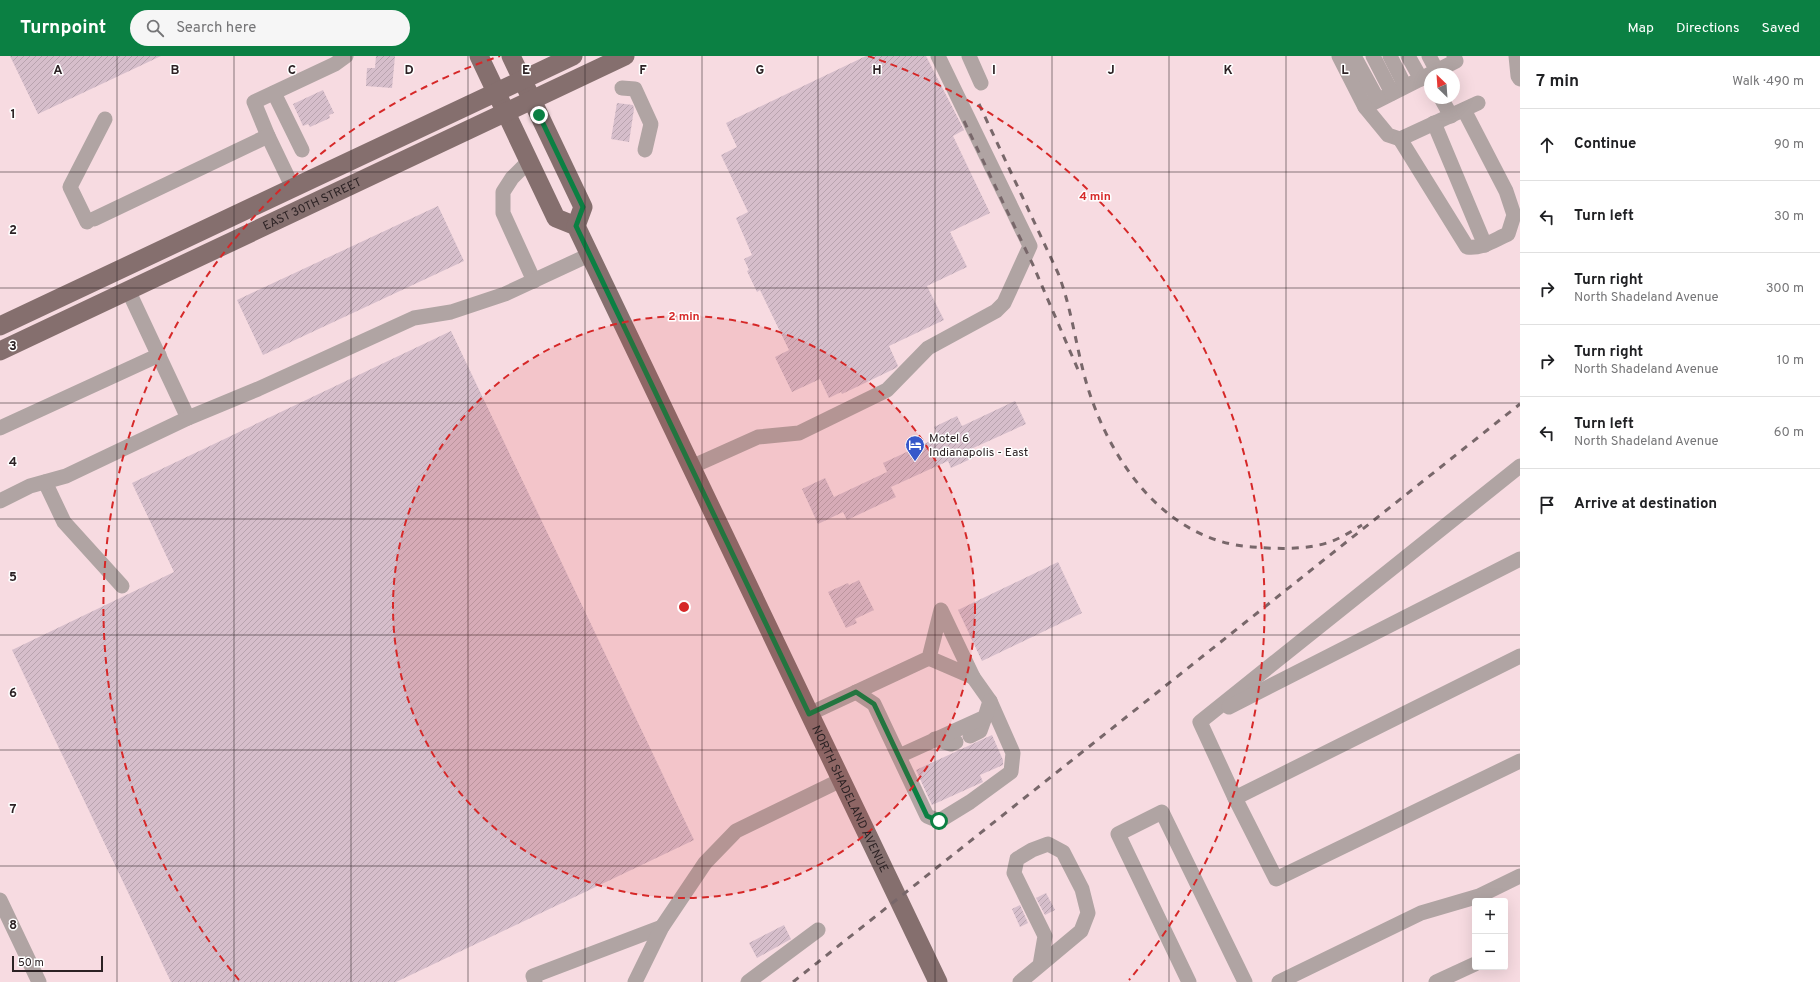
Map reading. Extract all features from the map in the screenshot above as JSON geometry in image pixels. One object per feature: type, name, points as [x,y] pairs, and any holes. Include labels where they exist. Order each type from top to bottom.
[{"type":"main road","points":[[479,56],[556,218],[576,226],[583,207],[511,56]]},
{"type":"main road","name":"EAST 30TH STREET","points":[[0,326],[573,56]]},
{"type":"main road","name":"EAST 30TH STREET","points":[[0,351],[625,56]]},
{"type":"main road","name":"NORTH SHADELAND AVENUE","points":[[576,226],[938,982]]},
{"type":"lane","points":[[293,188],[268,136],[254,102],[335,64],[346,56]]},
{"type":"lane","points":[[691,467],[758,437],[799,433],[887,390],[928,348],[996,311],[1004,303],[1030,246],[938,56]]},
{"type":"lane","points":[[969,56],[981,83]]},
{"type":"lane","points":[[1339,56],[1365,107],[1388,135],[1400,139],[1466,247],[1477,248],[1508,234],[1514,215],[1506,191],[1457,113],[1447,104]]},
{"type":"lane","points":[[1354,56],[1378,100]]},
{"type":"lane","points":[[1373,56],[1399,90]]},
{"type":"lane","points":[[1390,56],[1399,90]]},
{"type":"lane","points":[[1408,56],[1424,70]]},
{"type":"lane","points":[[1429,56],[1429,68]]},
{"type":"lane","points":[[1442,68],[1456,61],[1454,56]]},
{"type":"lane","points":[[1516,56],[1518,76],[1520,79]]},
{"type":"lane","points":[[1365,107],[1424,78]]},
{"type":"lane","points":[[622,88],[635,89],[651,124],[645,150]]},
{"type":"lane","points":[[274,93],[302,150]]},
{"type":"lane","points":[[1400,139],[1478,103]]},
{"type":"lane","points":[[105,119],[70,187],[90,220],[268,136]]},
{"type":"lane","points":[[1434,123],[1485,245]]},
{"type":"lane","points":[[529,161],[512,178],[503,192],[503,213],[534,280]]},
{"type":"lane","points":[[0,501],[30,486],[66,476],[188,418],[258,389],[414,318],[451,312],[505,294],[589,255]]},
{"type":"lane","points":[[128,290],[188,418]]},
{"type":"lane","points":[[0,428],[159,355]]},
{"type":"lane","points":[[1200,722],[1520,466]]},
{"type":"lane","points":[[45,482],[64,522],[122,586]]},
{"type":"lane","points":[[1200,722],[1520,559]]},
{"type":"lane","points":[[856,692],[874,704],[927,816],[939,821],[970,802],[1012,772],[1012,753],[990,701],[973,677],[941,610],[929,658]]},
{"type":"lane","points":[[1235,798],[1520,656]]},
{"type":"lane","points":[[809,714],[929,658],[973,677]]},
{"type":"lane","points":[[935,739],[951,744],[980,731],[986,717],[990,701]]},
{"type":"lane","points":[[899,756],[986,717]]},
{"type":"lane","points":[[1200,722],[1235,798],[1276,879],[1520,761]]},
{"type":"lane","points":[[635,982],[662,927],[706,863],[736,831],[841,780]]},
{"type":"lane","points":[[1189,982],[1118,834],[1162,812],[1245,982]]},
{"type":"lane","points":[[1020,982],[1081,931],[1088,913],[1082,889],[1063,852],[1048,844],[1032,850],[1017,859],[1014,873],[1045,936],[1040,965]]},
{"type":"lane","points":[[1288,980],[1421,914],[1479,896],[1520,876]]},
{"type":"lane","points":[[0,900],[39,982]]},
{"type":"lane","points":[[530,980],[662,927]]},
{"type":"lane","points":[[748,982],[818,930]]},
{"type":"lane","points":[[1436,982],[1472,965]]},
{"type":"building","points":[[10,56],[161,56],[38,114]]},
{"type":"building","points":[[376,56],[395,56],[392,88],[366,86],[367,68],[375,68]]},
{"type":"building","points":[[866,56],[926,56],[964,130],[953,136],[990,213],[950,232],[967,267],[927,286],[944,320],[889,346],[898,366],[896,368],[842,394],[841,392],[829,398],[820,379],[792,392],[775,357],[789,350],[760,290],[757,292],[747,271],[749,270],[744,259],[752,255],[736,218],[748,212],[721,155],[737,147],[726,123]]},
{"type":"building","points":[[323,90],[334,113],[329,115],[330,118],[310,127],[308,124],[303,126],[293,104]]},
{"type":"building","points":[[617,103],[633,105],[634,109],[629,142],[611,139]]},
{"type":"building","points":[[438,206],[464,261],[263,355],[237,300]]},
{"type":"building","points":[[451,331],[694,840],[396,982],[171,982],[12,650],[174,572],[132,483]]},
{"type":"building","name":"Motel 6 Indianapolis - East","points":[[1015,401],[1026,424],[971,449],[975,457],[951,468],[948,461],[891,487],[896,497],[847,520],[843,512],[818,524],[802,489],[825,478],[834,497],[887,472],[883,463],[939,437],[934,427],[957,416],[962,426]]},
{"type":"building","points":[[1058,562],[1082,613],[982,661],[958,610]]},
{"type":"building","points":[[859,580],[874,610],[855,619],[857,623],[846,628],[828,592]]},
{"type":"building","points":[[992,735],[1003,760],[1003,765],[980,775],[983,782],[932,805],[916,770]]},
{"type":"building","points":[[1046,893],[1055,910],[1045,915],[1036,898]]},
{"type":"building","points":[[1020,905],[1028,923],[1020,927],[1012,909]]},
{"type":"building","points":[[784,925],[791,939],[757,958],[749,943]]},
{"type":"railway","points":[[979,104],[1058,273],[1067,300],[1087,385],[1097,414],[1110,442],[1126,468],[1146,492],[1168,513],[1193,530],[1221,541],[1252,547],[1291,548],[1321,545],[1330,542],[1362,525]]},
{"type":"railway","points":[[964,121],[1033,265],[1079,372]]},
{"type":"railway","points":[[793,982],[1520,404]]},
{"type":"place","name":"Motel 6 Indianapolis - East","points":[[915,462]]},
{"type":"route","points":[[539,115],[583,207],[576,226],[809,714],[856,692],[874,704],[927,816],[939,821]]}]
